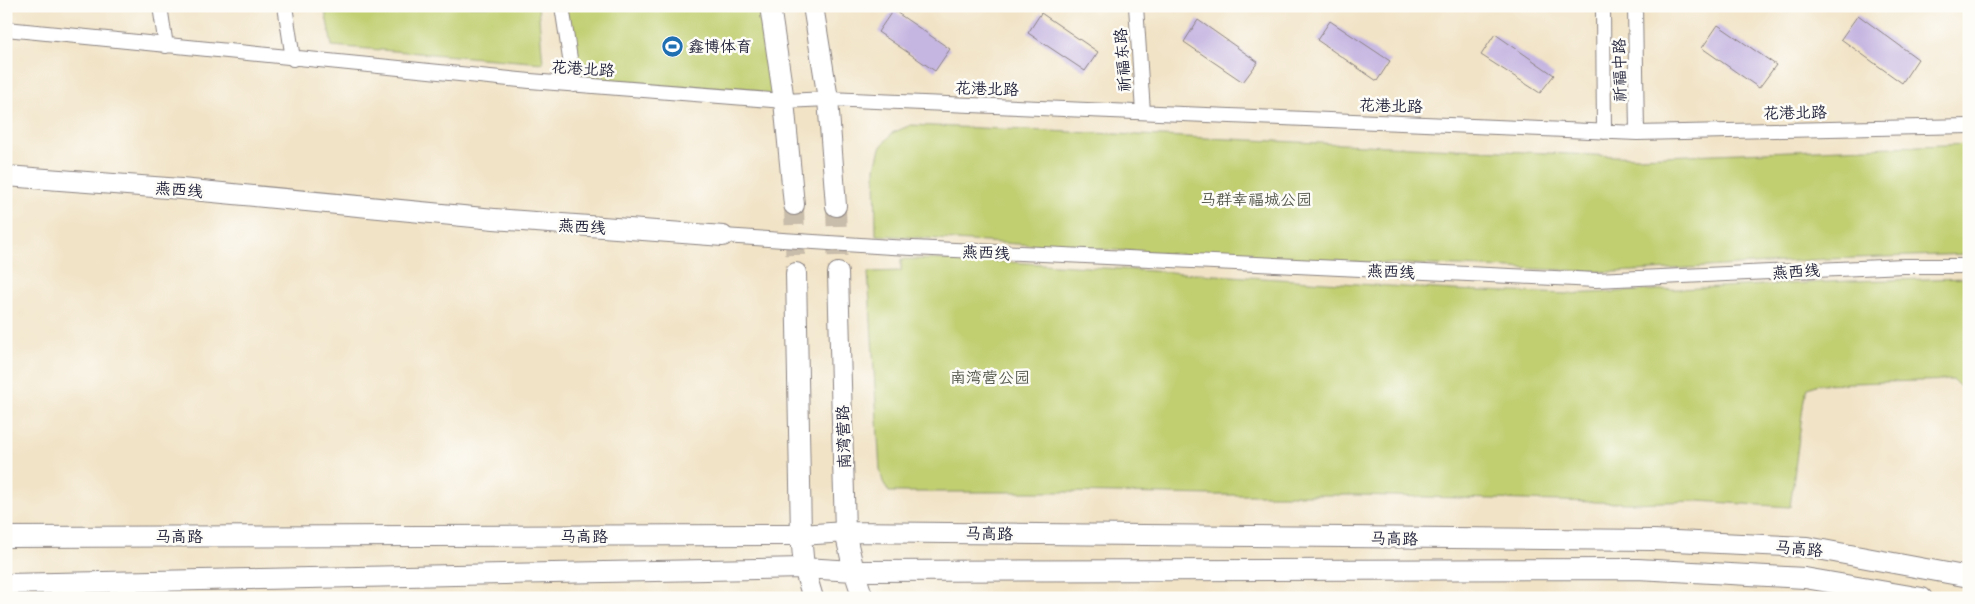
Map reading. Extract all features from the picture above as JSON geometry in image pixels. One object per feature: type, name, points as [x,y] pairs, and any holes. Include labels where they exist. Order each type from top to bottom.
[{"type":"main road","points":[[770,6],[784,101],[794,205]]},
{"type":"main road","points":[[813,6],[828,99],[836,206]]},
{"type":"main road","name":"燕西线","points":[[6,176],[181,189],[494,219],[723,236]]},
{"type":"main road","points":[[796,273],[801,535],[804,568],[813,598]]},
{"type":"main road","name":"南湾营路","points":[[838,273],[845,532],[854,571],[863,598]]},
{"type":"main road","name":"马高路","points":[[6,537],[801,535],[845,532],[1663,541],[1807,547],[1969,576]]},
{"type":"main road","name":"马高路","points":[[6,584],[804,568],[854,571],[1637,569],[1804,578],[1922,598]]},
{"type":"street","points":[[160,6],[166,46]]},
{"type":"street","points":[[285,6],[293,58]]},
{"type":"street","points":[[562,6],[574,85]]},
{"type":"street","name":"祈福东路","points":[[1136,6],[1143,112]]},
{"type":"street","name":"祈福中路","points":[[1603,6],[1604,132]]},
{"type":"street","name":"祈福中路","points":[[1635,6],[1637,133]]},
{"type":"street","name":"花港北路","points":[[6,30],[574,85],[784,101],[828,99],[1637,133],[1969,126]]},
{"type":"street","name":"燕西线","points":[[723,236],[931,249],[1596,280],[1904,266],[1969,266]]},
{"type":"green space","points":[[324,6],[538,6],[543,63],[332,46]]},
{"type":"green space","name":"鑫博体育","points":[[562,6],[770,6],[784,101],[574,85]]},
{"type":"green space","name":"马群幸福城公园","points":[[911,125],[1638,157],[1969,144],[1969,254],[1826,259],[1615,272],[1223,257],[876,235],[875,168],[880,148],[892,133]]},
{"type":"green space","name":"南湾营公园","points":[[901,259],[978,260],[1452,290],[1570,294],[1850,281],[1969,278],[1969,386],[1959,386],[1953,380],[1818,384],[1808,388],[1804,399],[1790,507],[1699,501],[1628,503],[1358,495],[889,492],[883,482],[880,470],[868,272],[901,271]]},
{"type":"building","points":[[893,10],[950,49],[935,71],[878,32]]},
{"type":"building","points":[[1041,13],[1098,52],[1085,71],[1028,33]]},
{"type":"building","points":[[1858,15],[1918,59],[1902,83],[1841,39]]},
{"type":"building","points":[[1198,20],[1258,62],[1243,82],[1184,42]]},
{"type":"building","points":[[1330,21],[1390,61],[1377,81],[1317,40]]},
{"type":"building","points":[[1718,25],[1776,65],[1759,88],[1702,48]]},
{"type":"building","points":[[1495,34],[1554,75],[1540,93],[1481,55]]},
{"type":"tunnel","points":[[794,205],[796,273]]},
{"type":"tunnel","points":[[836,206],[838,273]]},
{"type":"place","name":"鑫博体育","points":[[672,46]]}]
